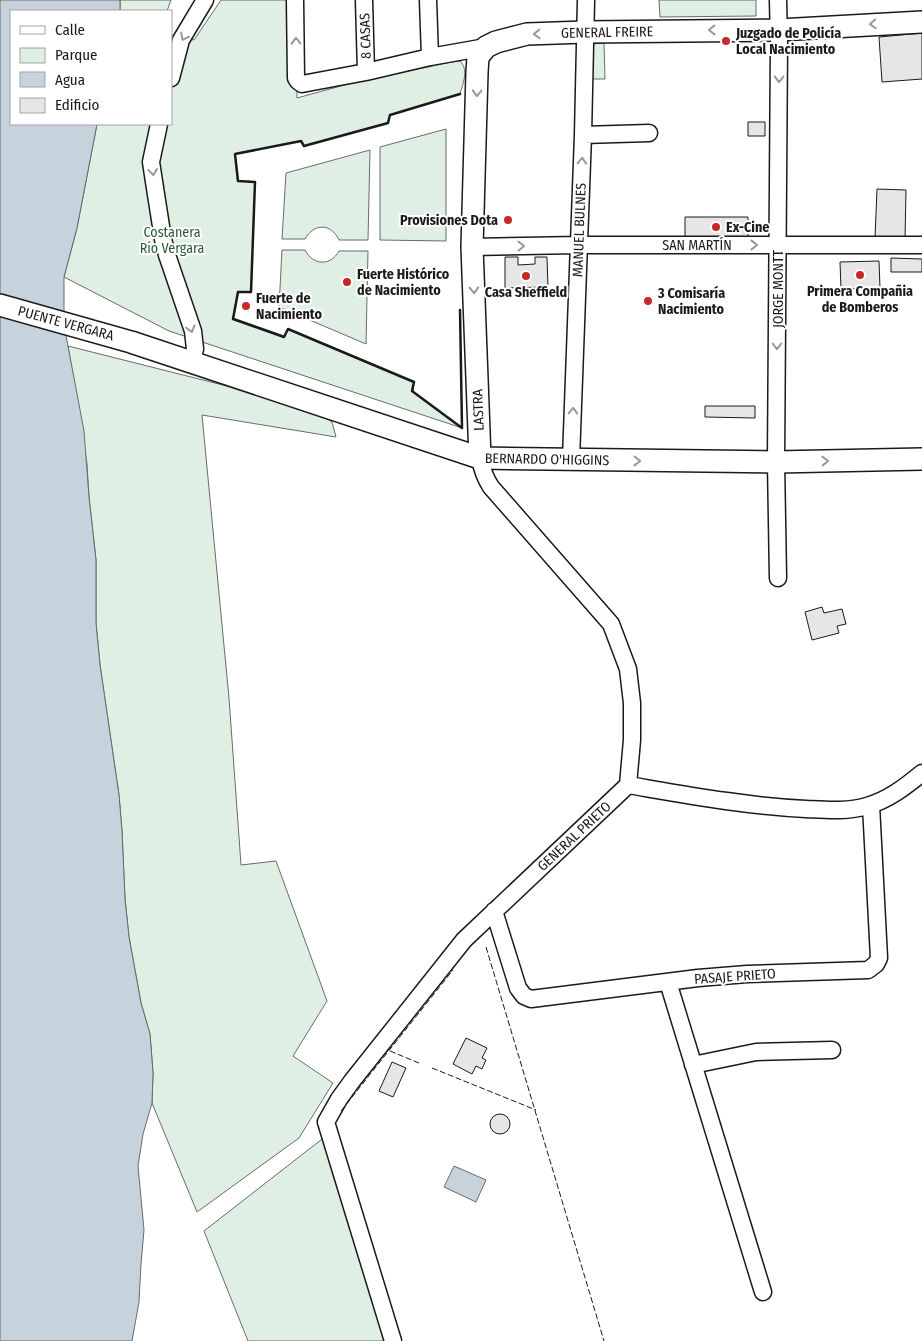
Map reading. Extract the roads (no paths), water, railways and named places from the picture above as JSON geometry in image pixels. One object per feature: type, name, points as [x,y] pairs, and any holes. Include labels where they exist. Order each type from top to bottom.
[{"type":"main road","name":"GENERAL FREIRE","points":[[486,46],[504,39],[527,34],[779,30],[922,22]]},
{"type":"main road","name":"LASTRA","points":[[480,458],[472,247],[478,57],[486,46]]},
{"type":"main road","name":"PUENTE VERGARA","points":[[0,305],[132,342]]},
{"type":"main road","name":"BERNARDO O'HIGGINS","points":[[132,342],[480,458],[776,462],[922,458]]},
{"type":"street","points":[[172,74],[181,40],[204,0]]},
{"type":"street","name":"GENERAL FREIRE","points":[[295,0],[296,78],[304,84],[486,46]]},
{"type":"street","name":"8 CASAS","points":[[364,0],[366,72]]},
{"type":"street","points":[[428,0],[430,57]]},
{"type":"street","name":"MANUEL BULNES","points":[[571,460],[586,0]]},
{"type":"street","name":"JORGE MONTT","points":[[778,0],[776,462],[778,578]]},
{"type":"street","points":[[159,125],[151,162],[165,247],[193,331],[195,349],[192,361]]},
{"type":"street","points":[[583,135],[649,133]]},
{"type":"street","name":"SAN MARTÍN","points":[[472,247],[579,245],[922,245]]},
{"type":"street","name":"LASTRA","points":[[480,458],[485,478],[491,487],[611,624],[628,669],[632,703],[632,740],[628,785]]},
{"type":"street","points":[[628,785],[709,799],[788,808],[840,810],[871,805],[892,796],[922,773]]},
{"type":"street","name":"GENERAL PRIETO","points":[[393,1341],[326,1122],[352,1081],[458,947],[628,785]]},
{"type":"street","name":"PASAJE PRIETO","points":[[494,911],[518,988],[528,998],[535,999],[747,974],[868,970],[874,967],[878,958],[871,805]]},
{"type":"street","points":[[668,982],[763,1292]]},
{"type":"street","points":[[693,1064],[756,1052],[832,1050]]},
{"type":"water","points":[[0,0],[120,0],[120,10],[10,10],[10,125],[97,125],[77,228],[64,277],[64,325],[84,431],[96,560],[96,623],[100,665],[119,795],[129,937],[141,1003],[150,1034],[153,1073],[152,1103],[143,1134],[138,1166],[144,1230],[139,1302],[132,1341],[0,1341]]},
{"type":"water","points":[[454,1166],[486,1180],[476,1202],[444,1187]]},
{"type":"place","name":"Juzgado de Policía Local Nacimiento","points":[[726,41]]},
{"type":"place","name":"Provisiones Dota","points":[[508,220]]},
{"type":"place","name":"Ex-Cine","points":[[716,227]]},
{"type":"place","name":"Primera Compañia de Bomberos","points":[[860,275]]},
{"type":"place","name":"Casa Sheffield","points":[[526,276]]},
{"type":"place","name":"Fuerte Histórico de Nacimiento","points":[[347,282]]},
{"type":"place","name":"3 Comisaría Nacimiento","points":[[648,301]]},
{"type":"place","name":"Fuerte de Nacimiento","points":[[246,306]]},
{"type":"park label","name":"Costanera Río Vergara","points":[[172,240]]}]
